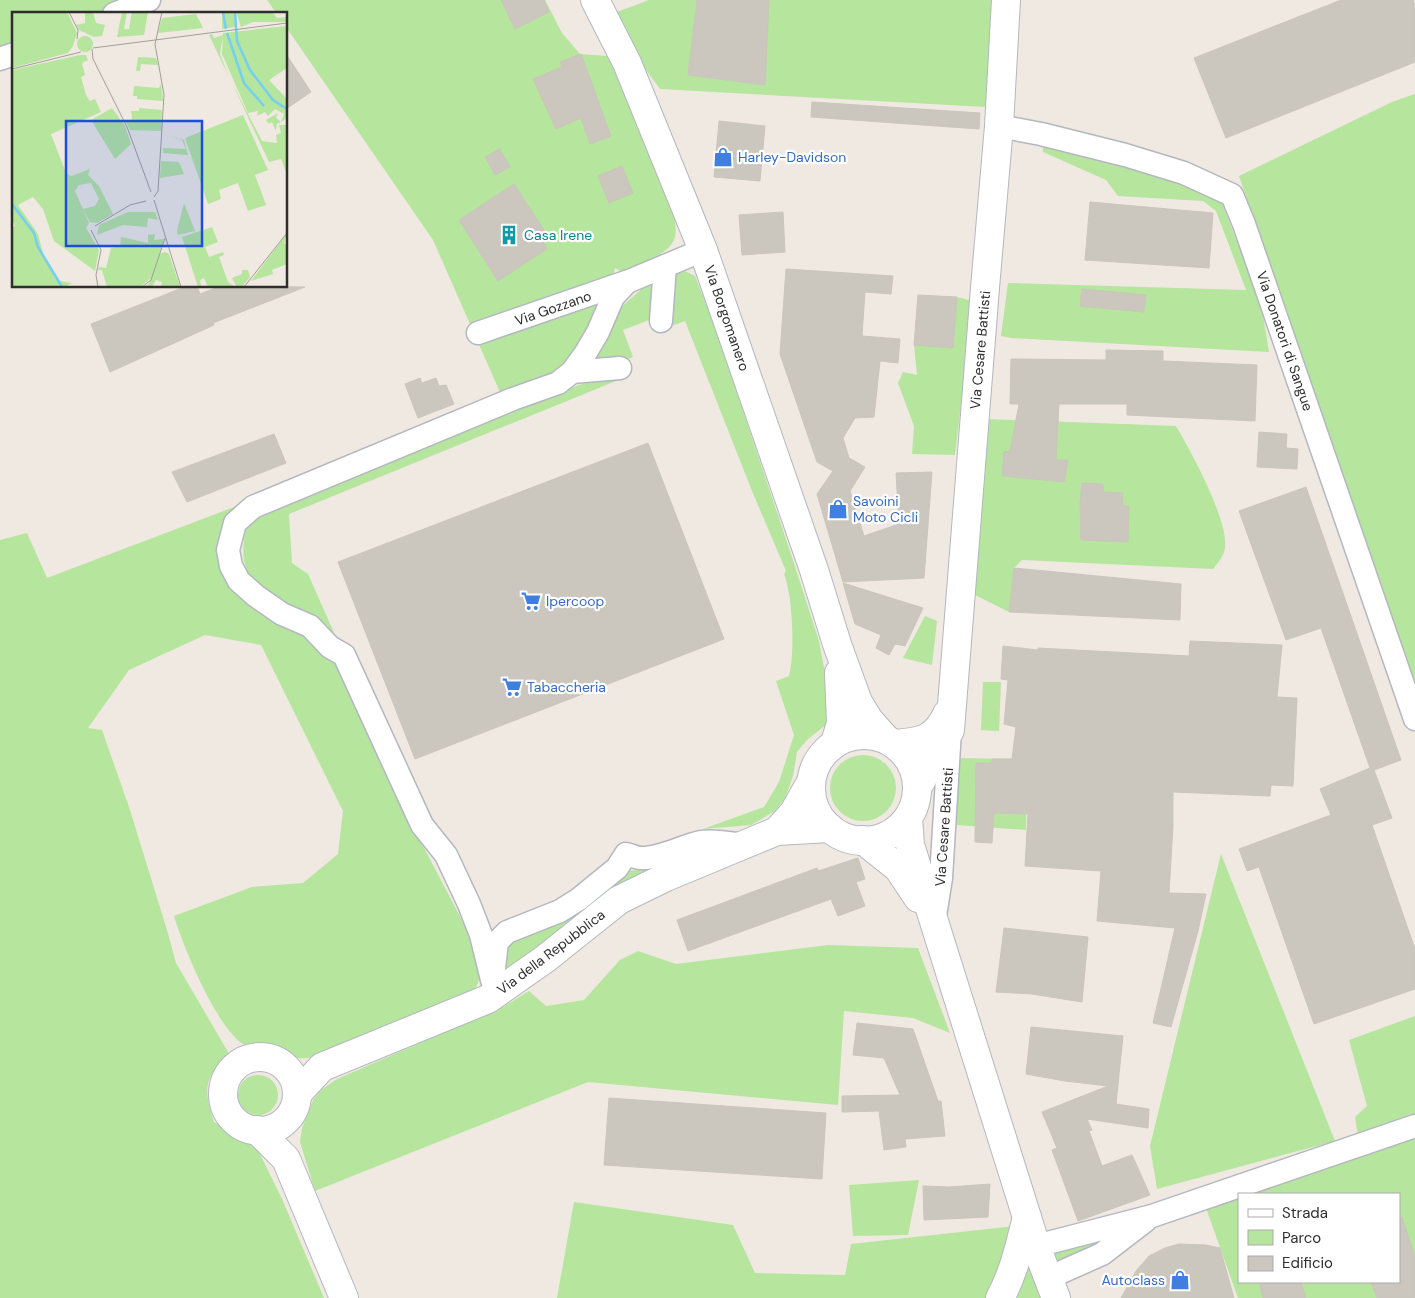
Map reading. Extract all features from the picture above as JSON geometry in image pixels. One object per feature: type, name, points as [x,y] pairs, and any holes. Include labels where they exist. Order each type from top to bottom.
[{"type":"street","points":[[119,12],[149,0]]},
{"type":"street","name":"Via Borgomanero","points":[[595,0],[627,63],[703,250],[858,702],[869,720],[890,742]]},
{"type":"street","name":"Via Cesare Battisti","points":[[934,923],[941,878],[952,701],[984,288],[1000,126],[1006,0]]},
{"type":"street","points":[[0,59],[12,55]]},
{"type":"street","name":"Via Donatori di Sangue","points":[[1000,126],[1041,134],[1184,172],[1232,195],[1244,224],[1415,719]]},
{"type":"street","name":"Via Gozzano","points":[[478,333],[627,282],[703,250]]},
{"type":"street","points":[[661,321],[665,266]]},
{"type":"street","name":"Via Gozzano","points":[[572,372],[598,332],[613,297],[627,282]]},
{"type":"street","points":[[490,990],[481,935],[465,896],[446,855],[422,825],[344,655],[330,647],[310,626],[282,614],[239,582],[231,566],[228,550],[235,523],[253,507],[513,399],[558,383],[572,372],[620,368]]},
{"type":"street","name":"Via Borgomanero","points":[[836,743],[841,724],[837,644]]},
{"type":"street","name":"Via Cesare Battisti","points":[[890,742],[916,743],[936,733],[952,701]]},
{"type":"street","name":"Via Cesare Battisti","points":[[917,788],[950,730]]},
{"type":"street","points":[[870,735],[890,742],[902,751],[911,764],[916,778],[917,788],[914,804],[908,818],[897,829],[878,839],[847,838],[830,828],[819,816],[814,806],[811,782],[814,771],[820,758],[836,743],[855,736],[870,735]]},
{"type":"street","name":"Via della Repubblica","points":[[777,832],[794,812],[811,782]]},
{"type":"street","points":[[908,818],[910,846],[1036,1246],[1052,1288],[1102,1254],[1152,1216]]},
{"type":"street","name":"Via della Repubblica","points":[[322,1067],[281,1063],[260,1057],[246,1060],[234,1068],[225,1083],[224,1101],[230,1114],[243,1126],[257,1130],[274,1127],[322,1067],[490,990],[545,959],[619,900],[666,877],[777,832],[830,828]]},
{"type":"street","points":[[863,840],[898,868],[934,923]]},
{"type":"street","points":[[490,990],[496,942],[507,932],[560,911],[579,899],[617,868],[626,854],[641,858],[661,855],[684,846],[703,842],[721,841],[743,846]]},
{"type":"street","name":"Via della Repubblica","points":[[281,1063],[292,1076],[295,1083],[286,1159]]},
{"type":"street","points":[[1036,1246],[1152,1216],[1415,1126]]},
{"type":"street","name":"Via della Repubblica","points":[[257,1130],[286,1159],[344,1298]]},
{"type":"street","points":[[1000,1298],[1016,1258],[1027,1216]]},
{"type":"green space","points":[[0,0],[133,0],[105,12],[12,12],[12,48],[0,53]]},
{"type":"green space","points":[[267,0],[545,0],[562,33],[580,54],[608,56],[673,211],[676,227],[675,235],[669,247],[657,256],[622,272],[615,268],[606,301],[563,372],[503,399],[433,240],[288,30],[288,12],[276,12]]},
{"type":"green space","points":[[649,0],[993,0],[986,107],[660,89],[638,59],[617,12]]},
{"type":"green space","points":[[1415,94],[1415,686],[1239,176],[1392,102]]},
{"type":"green space","points":[[1043,146],[1191,182],[1222,203],[1256,291],[1259,291],[1269,352],[1001,336],[1008,283],[1246,290],[1216,211],[1203,201],[1118,196],[1106,180],[1043,152]]},
{"type":"green space","points":[[685,271],[695,276],[713,322],[819,641],[828,689],[827,724],[807,740],[797,752],[793,776],[785,798],[775,811],[751,825],[703,829],[764,807],[779,782],[794,735],[776,681],[789,676],[791,666],[792,625],[789,596],[784,574],[786,571],[752,491],[685,321],[671,326],[665,314],[623,330],[633,357],[617,364],[589,366],[619,309],[644,287]]},
{"type":"green space","points":[[957,297],[973,301],[955,455],[912,454],[914,426],[898,383],[903,372],[917,375],[914,345],[953,347]]},
{"type":"green space","points":[[615,376],[616,381],[289,514],[292,563],[308,574],[339,644],[300,611],[267,592],[251,577],[244,561],[243,553],[247,523],[272,507],[579,385]]},
{"type":"green space","points":[[986,419],[1176,426],[1200,470],[1216,507],[1225,540],[1222,556],[1213,569],[1022,560],[1014,568],[1009,612],[973,594]]},
{"type":"green space","points":[[250,501],[223,565],[334,658],[423,846],[476,947],[481,972],[478,983],[473,992],[321,1056],[298,1058],[269,1048],[246,1046],[235,1038],[213,1007],[193,967],[174,916],[252,887],[303,883],[338,854],[343,811],[261,645],[205,635],[129,670],[88,728],[102,730],[129,807],[176,963],[231,1057],[211,1075],[207,1088],[214,1122],[257,1148],[282,1199],[324,1298],[0,1298],[0,540],[27,533],[47,578]]},
{"type":"green space","points":[[925,616],[937,621],[932,665],[903,658]]},
{"type":"green space","points":[[983,682],[1001,682],[999,731],[981,730]]},
{"type":"green space","points":[[863,755],[876,757],[891,770],[894,775],[896,788],[894,801],[881,816],[876,819],[863,821],[850,819],[835,806],[832,801],[830,788],[832,775],[845,760],[850,757]]},
{"type":"green space","points":[[955,758],[1027,759],[1026,830],[957,825]]},
{"type":"green space","points":[[679,853],[572,923],[504,972],[505,939],[623,871],[639,870]]},
{"type":"green space","points":[[1221,854],[1335,1141],[1157,1189],[1150,1146]]},
{"type":"green space","points":[[828,945],[918,948],[950,1033],[913,1018],[844,1011],[838,1105],[588,1082],[315,1191],[300,1142],[302,1128],[313,1100],[321,1090],[337,1079],[503,1007],[529,991],[546,1006],[584,1000],[620,960],[638,951],[676,964]]},
{"type":"green space","points":[[1415,1016],[1415,1115],[1358,1136],[1355,1117],[1367,1106],[1349,1040]]},
{"type":"green space","points":[[254,1075],[262,1075],[269,1078],[275,1084],[278,1095],[275,1106],[269,1112],[262,1115],[254,1115],[247,1112],[241,1106],[238,1099],[238,1091],[241,1084],[247,1078]]},
{"type":"green space","points":[[1415,1133],[1415,1298],[1238,1298],[1205,1205],[1238,1194],[1238,1283],[1400,1283],[1400,1193],[1240,1193]]},
{"type":"green space","points":[[919,1180],[908,1235],[853,1236],[849,1185]]},
{"type":"green space","points":[[574,1202],[733,1225],[755,1273],[845,1275],[851,1244],[1015,1226],[991,1298],[557,1298]]},
{"type":"green space","points":[[1106,1238],[1099,1246],[1053,1264],[1050,1255],[1074,1246]]},
{"type":"green space","points":[[1031,1250],[1046,1295],[1040,1298],[1009,1298]]},
{"type":"building","points":[[501,0],[544,0],[549,12],[515,29]]},
{"type":"building","points":[[697,0],[769,0],[765,85],[688,75]]},
{"type":"building","points":[[1341,0],[1413,0],[1415,6],[1415,62],[1226,138],[1194,58]]},
{"type":"building","points":[[581,54],[611,136],[590,144],[581,118],[556,129],[533,79],[562,67],[560,62]]},
{"type":"building","points":[[288,57],[311,92],[288,108]]},
{"type":"building","points":[[812,102],[980,113],[979,129],[811,117]]},
{"type":"building","points":[[719,121],[765,126],[760,181],[714,177]]},
{"type":"building","points":[[500,149],[510,167],[495,175],[485,157]]},
{"type":"building","points":[[622,166],[633,193],[609,203],[598,176]]},
{"type":"building","name":"Casa Irene","points":[[514,184],[549,238],[543,242],[547,249],[498,281],[459,220]]},
{"type":"building","points":[[1090,202],[1213,213],[1209,268],[1085,260]]},
{"type":"building","points":[[783,212],[785,252],[742,255],[739,215]]},
{"type":"building","name":"Savoini Moto Cicli","points":[[786,269],[893,276],[891,294],[865,292],[862,336],[900,339],[898,363],[880,361],[874,417],[855,418],[843,438],[849,458],[865,467],[850,491],[864,536],[899,524],[896,473],[932,472],[924,578],[843,582],[817,494],[833,471],[817,462],[780,354]]},
{"type":"building","points":[[305,287],[213,323],[214,325],[110,372],[91,324],[182,288],[198,288],[200,294],[215,288]]},
{"type":"building","points":[[1082,289],[1146,295],[1144,312],[1080,306]]},
{"type":"building","points":[[918,295],[957,297],[953,348],[914,345]]},
{"type":"building","points":[[1106,350],[1163,351],[1163,361],[1257,365],[1255,421],[1127,415],[1127,404],[1059,404],[1056,460],[1068,460],[1064,482],[1002,476],[1004,452],[1010,451],[1019,404],[1010,404],[1011,359],[1106,360]]},
{"type":"building","points":[[420,378],[422,383],[436,378],[439,386],[446,385],[454,404],[418,418],[405,384]]},
{"type":"building","points":[[1259,432],[1287,434],[1286,448],[1298,449],[1297,469],[1257,467]]},
{"type":"building","points":[[274,434],[286,463],[187,502],[172,472]]},
{"type":"building","name":"Ipercoop","points":[[648,443],[724,639],[415,759],[338,562]]},
{"type":"building","points":[[1082,483],[1103,484],[1103,492],[1123,493],[1123,506],[1129,506],[1128,542],[1081,540],[1080,504]]},
{"type":"building","points":[[1306,487],[1401,760],[1374,770],[1392,818],[1372,825],[1415,949],[1415,989],[1314,1024],[1259,867],[1247,871],[1239,849],[1331,815],[1320,789],[1370,768],[1321,628],[1286,640],[1239,511]]},
{"type":"building","points":[[1014,568],[1181,584],[1180,620],[1009,612]]},
{"type":"building","points":[[843,583],[923,608],[905,646],[895,644],[889,655],[876,648],[881,635],[855,624]]},
{"type":"building","points":[[1190,641],[1282,645],[1277,697],[1297,698],[1293,786],[1271,785],[1270,796],[1173,792],[1169,893],[1206,894],[1198,931],[1171,1027],[1153,1023],[1175,928],[1097,921],[1101,871],[1025,866],[1028,814],[994,813],[992,843],[975,842],[976,763],[992,763],[992,759],[1012,759],[1016,727],[1004,724],[1008,680],[1001,679],[1003,646],[1038,650],[1038,648],[1189,656]]},
{"type":"building","points":[[858,858],[865,879],[856,882],[865,906],[838,916],[831,899],[688,951],[677,920],[817,868],[818,871]]},
{"type":"building","points":[[1004,928],[1088,937],[1082,1002],[1032,994],[996,992]]},
{"type":"building","points":[[857,1023],[913,1029],[938,1101],[941,1101],[945,1136],[905,1139],[906,1147],[884,1150],[879,1111],[842,1112],[842,1096],[900,1095],[884,1058],[853,1055]]},
{"type":"building","points":[[1031,1027],[1123,1036],[1116,1104],[1149,1109],[1148,1128],[1087,1119],[1092,1130],[1089,1131],[1102,1166],[1132,1155],[1150,1195],[1078,1221],[1052,1150],[1057,1148],[1042,1112],[1108,1086],[1026,1074]]},
{"type":"building","points":[[609,1098],[826,1113],[822,1179],[604,1165]]},
{"type":"building","points":[[990,1184],[988,1217],[924,1220],[923,1186],[949,1187]]},
{"type":"building","points":[[1402,1217],[1415,1257],[1415,1298],[1377,1298],[1371,1283],[1400,1283],[1400,1218]]},
{"type":"building","name":"Autoclass","points":[[1179,1244],[1206,1245],[1220,1248],[1234,1298],[1121,1298],[1136,1271],[1149,1256]]},
{"type":"building","points":[[1259,1283],[1301,1283],[1306,1298],[1263,1298]]},
{"type":"place","name":"Harley-Davidson","points":[[723,157]]},
{"type":"place","name":"Casa Irene","points":[[509,235]]},
{"type":"place","name":"Savoini Moto Cicli","points":[[838,509]]},
{"type":"place","name":"Ipercoop","points":[[531,601]]},
{"type":"place","name":"Tabaccheria","points":[[512,687]]},
{"type":"place","name":"Autoclass","points":[[1180,1280]]}]
